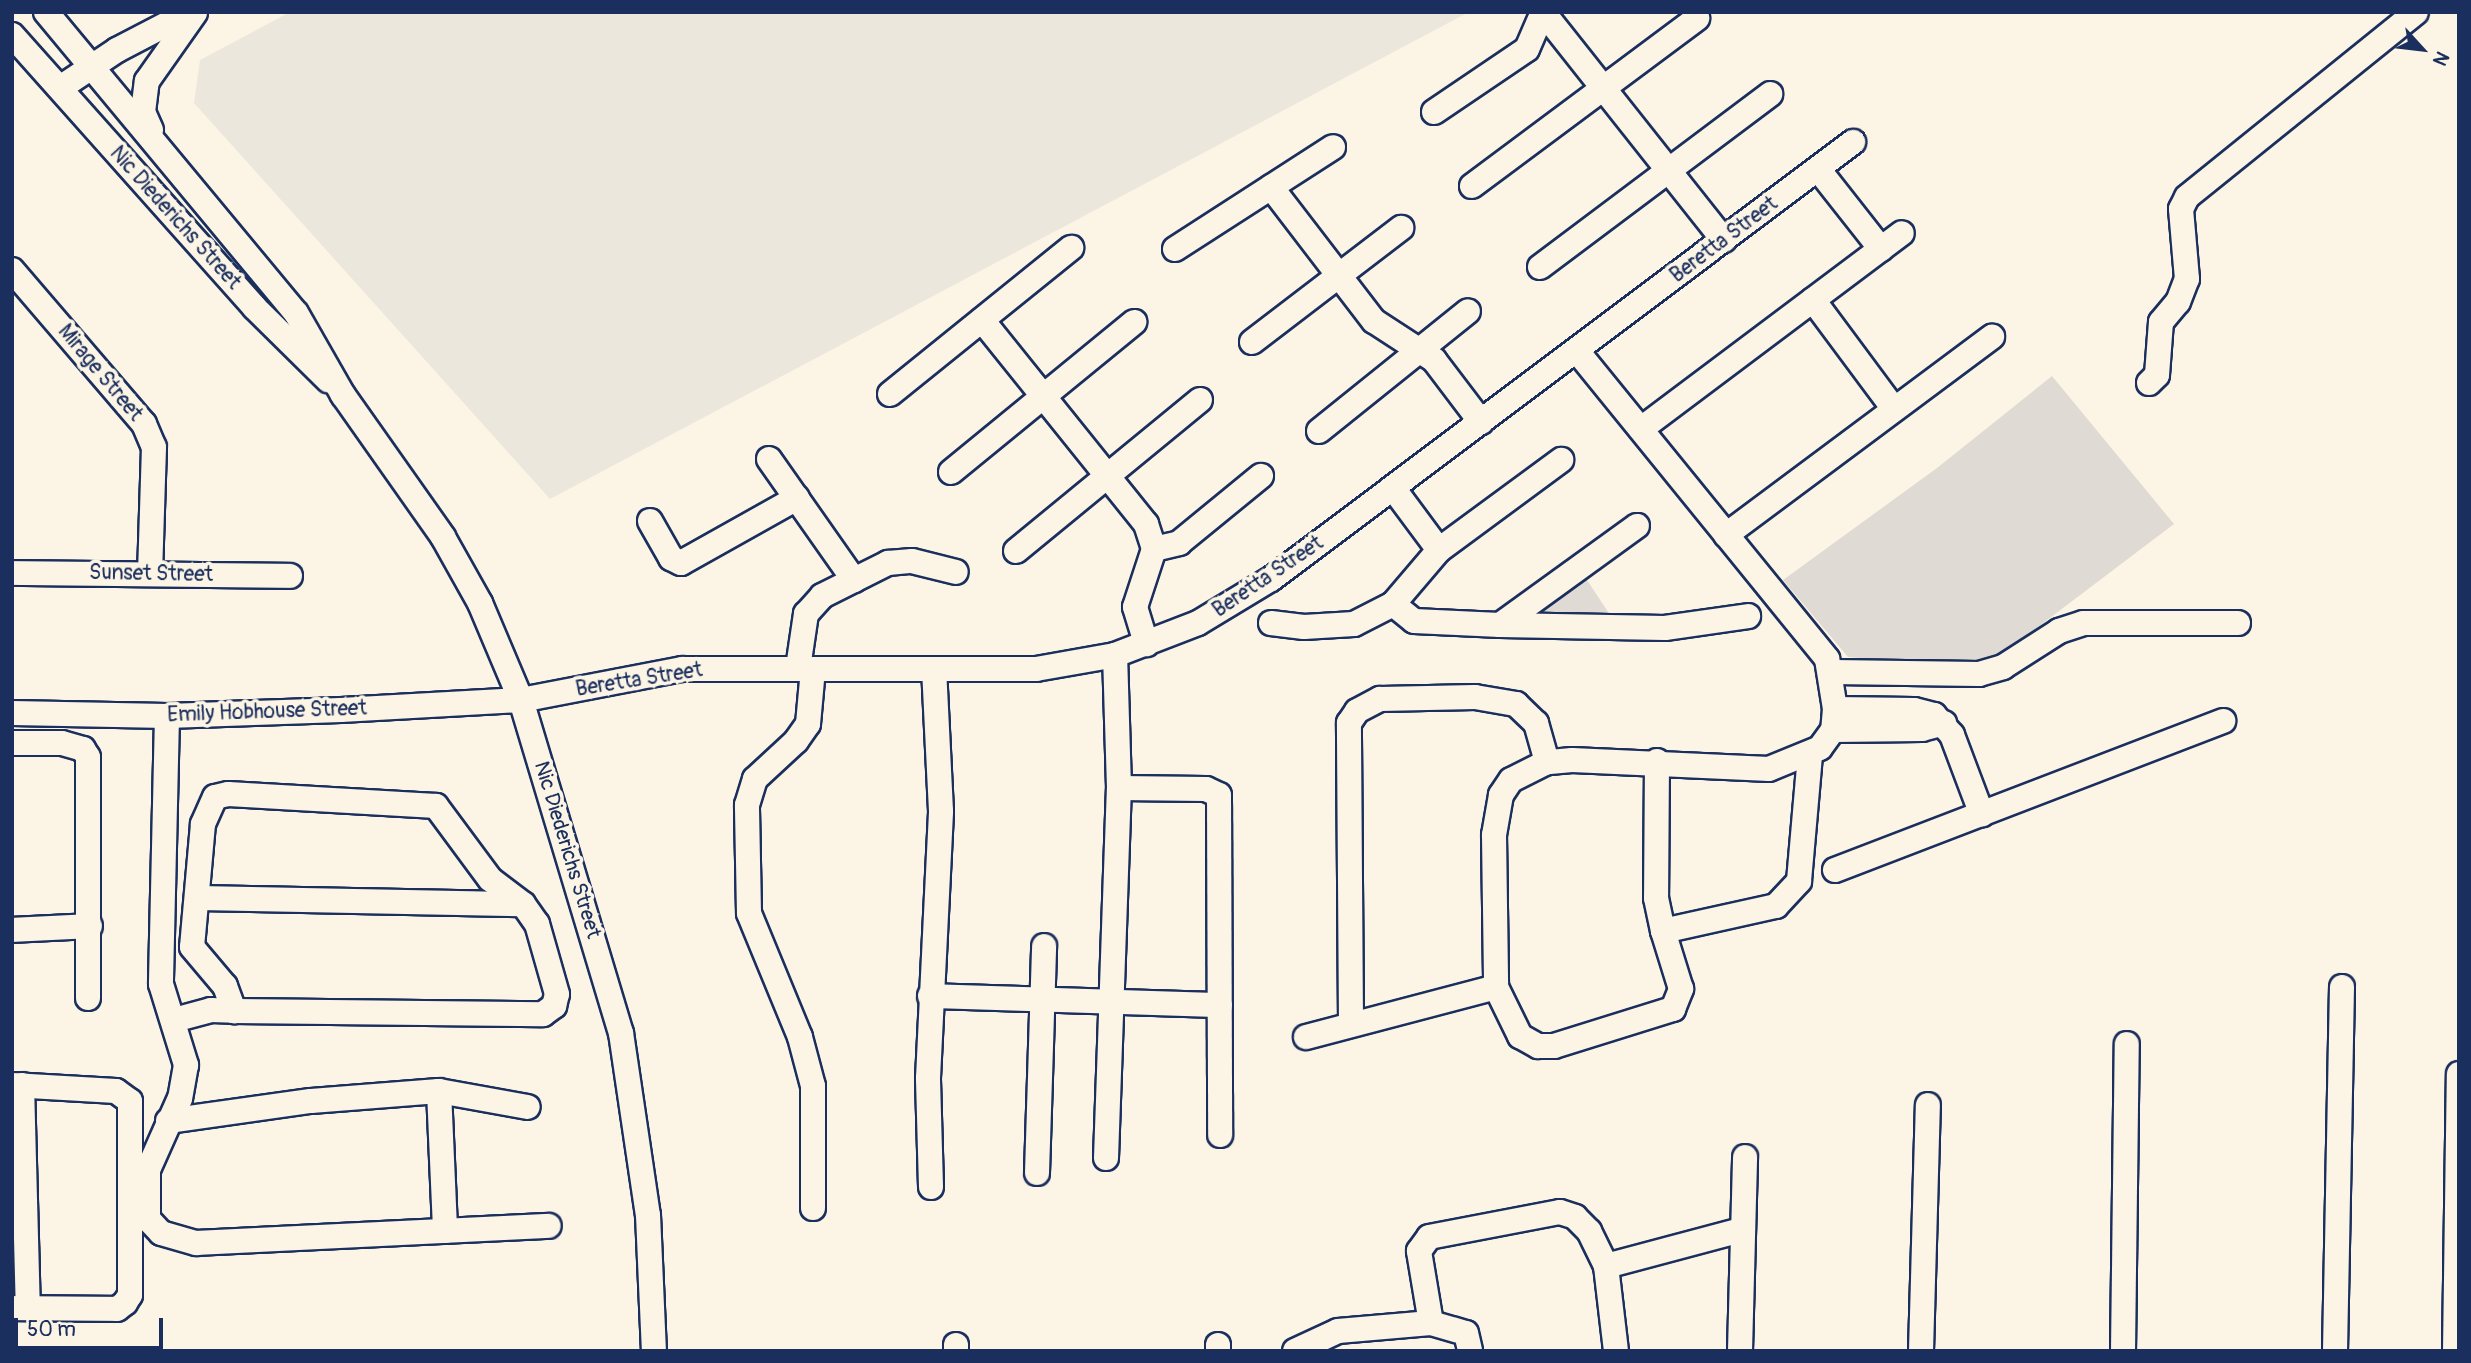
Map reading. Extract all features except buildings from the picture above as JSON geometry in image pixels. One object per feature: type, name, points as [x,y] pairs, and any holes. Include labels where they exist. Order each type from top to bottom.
[{"type":"street","name":"Nic Diederichs Street","points":[[46,12],[156,141],[296,313],[343,395],[464,572],[521,700],[621,1033],[648,1215],[654,1351]]},
{"type":"street","points":[[60,88],[92,64],[190,12]]},
{"type":"street","points":[[156,141],[143,111],[147,81],[196,12]]},
{"type":"street","points":[[1434,112],[1527,49],[1543,12],[1724,240]]},
{"type":"street","points":[[2149,383],[2157,375],[2161,322],[2178,302],[2187,279],[2181,209],[2186,197],[2416,12]]},
{"type":"street","points":[[1472,186],[1603,85],[1697,18]]},
{"type":"street","name":"Nic Diederichs Street","points":[[12,35],[255,308],[343,395]]},
{"type":"street","points":[[1540,267],[1770,94]]},
{"type":"street","name":"Beretta Street","points":[[521,700],[682,669],[1036,669],[1115,655],[1146,644],[1237,602],[1482,422],[1853,142]]},
{"type":"street","points":[[1175,249],[1333,147]]},
{"type":"street","points":[[1818,169],[1881,249]]},
{"type":"street","points":[[1270,187],[1387,333],[1434,360],[1482,422]]},
{"type":"street","points":[[1252,342],[1401,228]]},
{"type":"street","points":[[1641,429],[1902,233]]},
{"type":"street","points":[[890,394],[1071,248]]},
{"type":"street","name":"Mirage Street","points":[[12,270],[149,436],[155,472],[150,573]]},
{"type":"street","points":[[1813,300],[1894,410]]},
{"type":"street","points":[[1319,431],[1468,311]]},
{"type":"street","points":[[982,320],[1146,524],[1154,549],[1135,607],[1146,644]]},
{"type":"street","points":[[951,472],[1134,322]]},
{"type":"street","points":[[1726,535],[1992,337]]},
{"type":"street","points":[[1577,351],[1833,672],[1834,720],[1810,754],[1804,859],[1799,881],[1791,893],[1776,906],[1752,915],[1663,931]]},
{"type":"street","points":[[1016,551],[1200,400]]},
{"type":"street","points":[[769,459],[854,580]]},
{"type":"street","points":[[1271,622],[1304,627],[1354,624],[1392,604],[1438,550],[1561,460]]},
{"type":"street","points":[[1154,549],[1178,543],[1261,476]]},
{"type":"street","points":[[1393,488],[1438,550]]},
{"type":"street","points":[[650,521],[671,558],[681,563],[797,498]]},
{"type":"street","points":[[1500,625],[1637,526]]},
{"type":"street","points":[[813,1208],[813,1086],[800,1037],[749,914],[747,805],[755,779],[808,724],[806,614],[822,596],[900,562],[956,572]]},
{"type":"street","name":"Sunset Street","points":[[12,573],[289,576]]},
{"type":"street","points":[[1392,604],[1414,621],[1500,625],[1665,628],[1748,616]]},
{"type":"street","points":[[1833,672],[1979,674],[2003,667],[2059,631],[2082,623],[2238,623]]},
{"type":"street","points":[[1106,1158],[1119,788],[1115,655]]},
{"type":"street","points":[[931,1187],[930,996],[941,811],[934,670]]},
{"type":"street","points":[[1351,1023],[1349,723],[1357,711],[1380,699],[1475,697],[1516,704],[1536,723],[1548,762]]},
{"type":"street","name":"Emily Hobhouse Street","points":[[12,713],[167,716],[521,700]]},
{"type":"street","points":[[1834,720],[1914,710],[1944,723],[1958,748],[1982,815]]},
{"type":"street","points":[[167,716],[161,984],[186,1065],[180,1098],[148,1170],[148,1219],[161,1233],[197,1243],[549,1226]]},
{"type":"street","points":[[1835,870],[2223,721]]},
{"type":"street","points":[[12,743],[62,743],[83,749],[88,757],[88,998]]},
{"type":"street","points":[[1657,761],[1656,898],[1663,931],[1678,976],[1680,1001],[1673,1009],[1639,1023],[1554,1046],[1538,1046],[1520,1036],[1496,987],[1494,835],[1498,809],[1511,780],[1548,762],[1657,761],[1769,769],[1810,754]]},
{"type":"street","points":[[1119,788],[1206,789],[1219,794],[1220,1135]]},
{"type":"street","points":[[174,1020],[211,1010],[234,1011],[543,1014],[554,1006],[557,994],[537,924],[523,904],[490,879],[436,806],[237,794],[215,797],[208,808],[192,947],[195,956],[225,986],[234,1011]]},
{"type":"street","points":[[198,898],[523,904]]},
{"type":"street","points":[[12,930],[90,926]]},
{"type":"street","points":[[1037,1173],[1044,946]]},
{"type":"street","points":[[1306,1037],[1496,987]]},
{"type":"street","points":[[2335,1351],[2342,987]]},
{"type":"street","points":[[930,996],[1042,1002],[1220,1005]]},
{"type":"street","points":[[2123,1351],[2127,1044]]},
{"type":"street","points":[[2455,1351],[2459,1074]]},
{"type":"street","points":[[17,1085],[116,1091],[130,1101],[130,1295],[117,1309],[20,1308],[17,1085]]},
{"type":"street","points":[[168,1121],[311,1101],[439,1091],[528,1107]]},
{"type":"street","points":[[439,1091],[444,1231]]},
{"type":"street","points":[[1921,1351],[1928,1105]]},
{"type":"street","points":[[1740,1351],[1741,1230],[1745,1157]]},
{"type":"street","points":[[1431,1322],[1419,1251],[1429,1237],[1560,1212],[1575,1217],[1589,1230],[1606,1266],[1616,1351]]},
{"type":"street","points":[[1606,1266],[1741,1230]]},
{"type":"street","points":[[1295,1351],[1338,1331],[1431,1322],[1466,1333],[1470,1351]]},
{"type":"shaded area","points":[[290,12],[1469,12],[550,499],[194,103],[200,60]]},
{"type":"shaded area","points":[[2052,376],[2174,524],[1993,661],[1931,664],[1848,657],[1783,580],[1937,468]]},
{"type":"shaded area","points":[[1585,577],[1612,618],[1536,613]]}]
